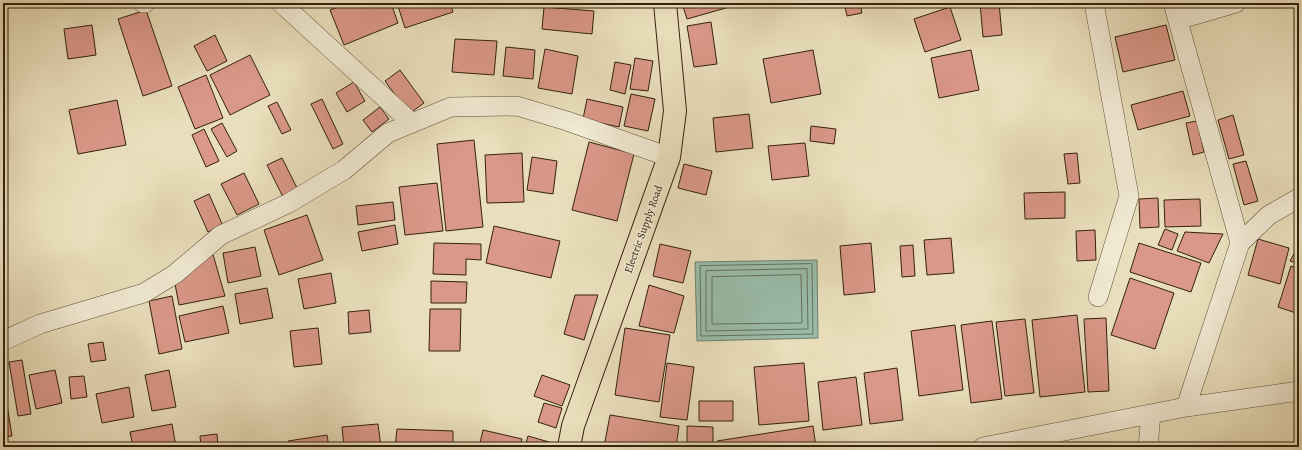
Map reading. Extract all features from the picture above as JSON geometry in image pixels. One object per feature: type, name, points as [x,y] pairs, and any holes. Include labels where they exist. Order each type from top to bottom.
[{"type":"main road","name":"Electric Supply Road","points":[[569,447],[573,426],[669,157],[675,111],[665,3]]},
{"type":"street","points":[[281,3],[412,123]]},
{"type":"street","points":[[1094,3],[1130,196],[1098,297]]},
{"type":"street","points":[[1236,3],[1176,11],[1240,243]]},
{"type":"street","points":[[3,341],[40,324],[144,293],[175,274],[221,235],[301,196],[344,170],[388,133],[451,107],[516,106],[567,121],[669,157]]},
{"type":"street","points":[[1186,407],[1240,243],[1269,215],[1299,198]]},
{"type":"street","points":[[983,447],[1186,407],[1299,391]]},
{"type":"street","points":[[1148,447],[1151,414]]},
{"type":"water","points":[[817,260],[818,338],[697,341],[695,262]]},
{"type":"building","points":[[348,3],[391,3],[398,23],[344,45],[330,10]]},
{"type":"building","points":[[397,3],[450,3],[453,12],[405,28]]},
{"type":"building","points":[[682,3],[732,3],[733,6],[687,19]]},
{"type":"building","points":[[844,3],[860,3],[862,13],[847,16]]},
{"type":"building","points":[[980,3],[999,3],[1002,35],[983,37]]},
{"type":"building","points":[[544,7],[594,11],[592,34],[542,29]]},
{"type":"building","points":[[950,7],[961,40],[925,52],[914,19]]},
{"type":"building","points":[[146,10],[172,86],[143,96],[118,19]]},
{"type":"building","points":[[711,22],[717,64],[694,67],[687,26]]},
{"type":"building","points":[[92,25],[96,55],[68,59],[64,29]]},
{"type":"building","points":[[1166,25],[1175,60],[1123,72],[1115,37]]},
{"type":"building","points":[[215,35],[227,61],[207,71],[194,46]]},
{"type":"building","points":[[455,39],[497,41],[494,75],[452,72]]},
{"type":"building","points":[[1299,41],[1299,57],[1297,57],[1294,42]]},
{"type":"building","points":[[506,47],[535,50],[533,79],[503,76]]},
{"type":"building","points":[[545,49],[578,56],[572,94],[538,88]]},
{"type":"building","points":[[813,50],[821,94],[771,103],[763,59]]},
{"type":"building","points":[[971,50],[979,90],[939,98],[931,58]]},
{"type":"building","points":[[250,55],[270,95],[230,115],[210,75]]},
{"type":"building","points":[[635,58],[653,61],[648,91],[630,89]]},
{"type":"building","points":[[615,62],[631,65],[625,94],[610,90]]},
{"type":"building","points":[[400,70],[424,103],[409,114],[385,81]]},
{"type":"building","points":[[206,75],[223,118],[195,129],[178,87]]},
{"type":"building","points":[[354,82],[365,101],[347,112],[336,93]]},
{"type":"building","points":[[1183,91],[1190,116],[1138,130],[1131,105]]},
{"type":"building","points":[[631,94],[655,99],[648,131],[624,126]]},
{"type":"building","points":[[322,99],[343,144],[333,149],[311,104]]},
{"type":"building","points":[[587,99],[623,107],[619,127],[583,119]]},
{"type":"building","points":[[117,100],[126,145],[78,154],[69,110]]},
{"type":"building","points":[[277,102],[291,130],[282,134],[268,106]]},
{"type":"building","points":[[380,107],[389,119],[372,132],[363,120]]},
{"type":"building","points":[[749,114],[753,148],[716,152],[713,118]]},
{"type":"building","points":[[1233,115],[1244,155],[1229,159],[1218,120]]},
{"type":"building","points":[[1197,121],[1204,152],[1193,155],[1186,123]]},
{"type":"building","points":[[222,123],[237,151],[227,157],[211,129]]},
{"type":"building","points":[[811,126],[836,129],[834,144],[810,141]]},
{"type":"building","points":[[204,129],[219,161],[206,167],[192,135]]},
{"type":"building","points":[[474,140],[483,227],[446,231],[437,144]]},
{"type":"building","points":[[589,142],[634,154],[617,221],[572,210]]},
{"type":"building","points":[[805,143],[809,176],[772,180],[768,146]]},
{"type":"building","points":[[522,153],[524,202],[487,203],[485,155]]},
{"type":"building","points":[[1077,153],[1080,183],[1068,184],[1064,154]]},
{"type":"building","points":[[532,157],[557,161],[553,194],[527,190]]},
{"type":"building","points":[[282,158],[298,190],[283,197],[267,165]]},
{"type":"building","points":[[1246,161],[1258,201],[1244,205],[1233,164]]},
{"type":"building","points":[[684,164],[712,171],[706,195],[678,188]]},
{"type":"building","points":[[244,173],[259,204],[237,215],[221,184]]},
{"type":"building","points":[[437,183],[443,231],[405,235],[399,187]]},
{"type":"building","points":[[1065,192],[1065,218],[1025,219],[1024,193]]},
{"type":"building","points":[[209,194],[223,226],[208,232],[194,201]]},
{"type":"building","points":[[1158,198],[1159,227],[1140,228],[1139,199]]},
{"type":"building","points":[[1200,199],[1201,226],[1165,227],[1164,200]]},
{"type":"building","points":[[393,202],[395,220],[358,225],[356,206]]},
{"type":"building","points":[[307,215],[323,260],[279,275],[264,230]]},
{"type":"building","points":[[395,225],[398,244],[362,251],[358,232]]},
{"type":"building","points":[[494,226],[560,241],[551,278],[486,263]]},
{"type":"building","points":[[1165,229],[1178,234],[1172,250],[1158,245]]},
{"type":"building","points":[[1095,230],[1096,260],[1077,261],[1076,231]]},
{"type":"building","points":[[1185,232],[1223,234],[1209,263],[1177,251]]},
{"type":"building","points":[[951,238],[954,273],[927,275],[924,240]]},
{"type":"building","points":[[1258,239],[1289,248],[1280,284],[1248,275]]},
{"type":"building","points":[[434,243],[481,244],[481,260],[466,259],[466,275],[433,274]]},
{"type":"building","points":[[871,243],[875,292],[844,295],[840,246]]},
{"type":"building","points":[[1139,243],[1201,263],[1191,292],[1130,272]]},
{"type":"building","points":[[660,244],[691,251],[683,283],[653,276]]},
{"type":"building","points":[[913,245],[915,276],[902,277],[900,246]]},
{"type":"building","points":[[1299,245],[1299,264],[1290,261]]},
{"type":"building","points":[[255,247],[261,276],[228,283],[223,253]]},
{"type":"building","points":[[212,251],[225,296],[179,305],[174,279]]},
{"type":"building","points":[[1291,266],[1299,269],[1299,314],[1278,307]]},
{"type":"building","points":[[331,273],[336,303],[304,309],[298,279]]},
{"type":"building","points":[[1130,278],[1174,293],[1155,349],[1111,335]]},
{"type":"building","points":[[431,281],[467,282],[466,303],[431,303]]},
{"type":"building","points":[[649,285],[684,296],[674,333],[639,326]]},
{"type":"building","points":[[267,288],[273,318],[240,324],[235,294]]},
{"type":"building","points":[[575,295],[598,295],[584,340],[564,334]]},
{"type":"building","points":[[172,296],[182,349],[159,354],[149,301]]},
{"type":"building","points":[[223,306],[229,333],[185,342],[179,316]]},
{"type":"building","points":[[430,309],[461,309],[460,351],[429,351]]},
{"type":"building","points":[[369,310],[371,332],[349,334],[348,312]]},
{"type":"building","points":[[1077,315],[1085,392],[1040,397],[1032,320]]},
{"type":"building","points":[[1106,318],[1109,391],[1088,392],[1084,319]]},
{"type":"building","points":[[1025,319],[1034,393],[1005,396],[996,322]]},
{"type":"building","points":[[992,321],[1002,399],[971,403],[961,325]]},
{"type":"building","points":[[955,325],[963,390],[919,396],[911,331]]},
{"type":"building","points":[[318,328],[322,364],[294,367],[290,331]]},
{"type":"building","points":[[625,328],[670,335],[659,402],[615,395]]},
{"type":"building","points":[[103,342],[106,360],[91,362],[88,344]]},
{"type":"building","points":[[22,360],[31,414],[18,416],[9,362]]},
{"type":"building","points":[[667,363],[694,367],[687,420],[660,417]]},
{"type":"building","points":[[804,363],[809,421],[759,425],[754,367]]},
{"type":"building","points":[[897,368],[903,420],[870,424],[864,373]]},
{"type":"building","points":[[55,370],[62,403],[36,409],[29,375]]},
{"type":"building","points":[[169,370],[176,407],[152,411],[145,375]]},
{"type":"building","points":[[542,375],[570,385],[562,406],[534,396]]},
{"type":"building","points":[[84,376],[87,397],[71,399],[69,377]]},
{"type":"building","points":[[856,377],[862,425],[823,430],[818,382]]},
{"type":"building","points":[[3,380],[12,436],[3,437]]},
{"type":"building","points":[[129,387],[134,417],[102,423],[96,394]]},
{"type":"building","points":[[699,401],[733,401],[733,421],[699,421]]},
{"type":"building","points":[[544,403],[562,408],[556,428],[538,422]]},
{"type":"building","points":[[610,415],[679,426],[676,447],[604,447]]},
{"type":"building","points":[[172,424],[176,447],[133,447],[130,432]]},
{"type":"building","points":[[378,424],[381,447],[344,447],[342,427]]},
{"type":"building","points":[[687,426],[713,427],[713,447],[687,447]]},
{"type":"building","points":[[813,426],[816,447],[718,447],[717,441]]},
{"type":"building","points":[[397,429],[453,431],[453,447],[395,447]]},
{"type":"building","points":[[483,430],[522,439],[520,447],[479,447]]},
{"type":"building","points":[[217,434],[218,447],[201,447],[200,436]]},
{"type":"building","points":[[327,435],[329,447],[289,447],[288,441]]},
{"type":"building","points":[[528,436],[549,442],[548,447],[525,447]]}]
